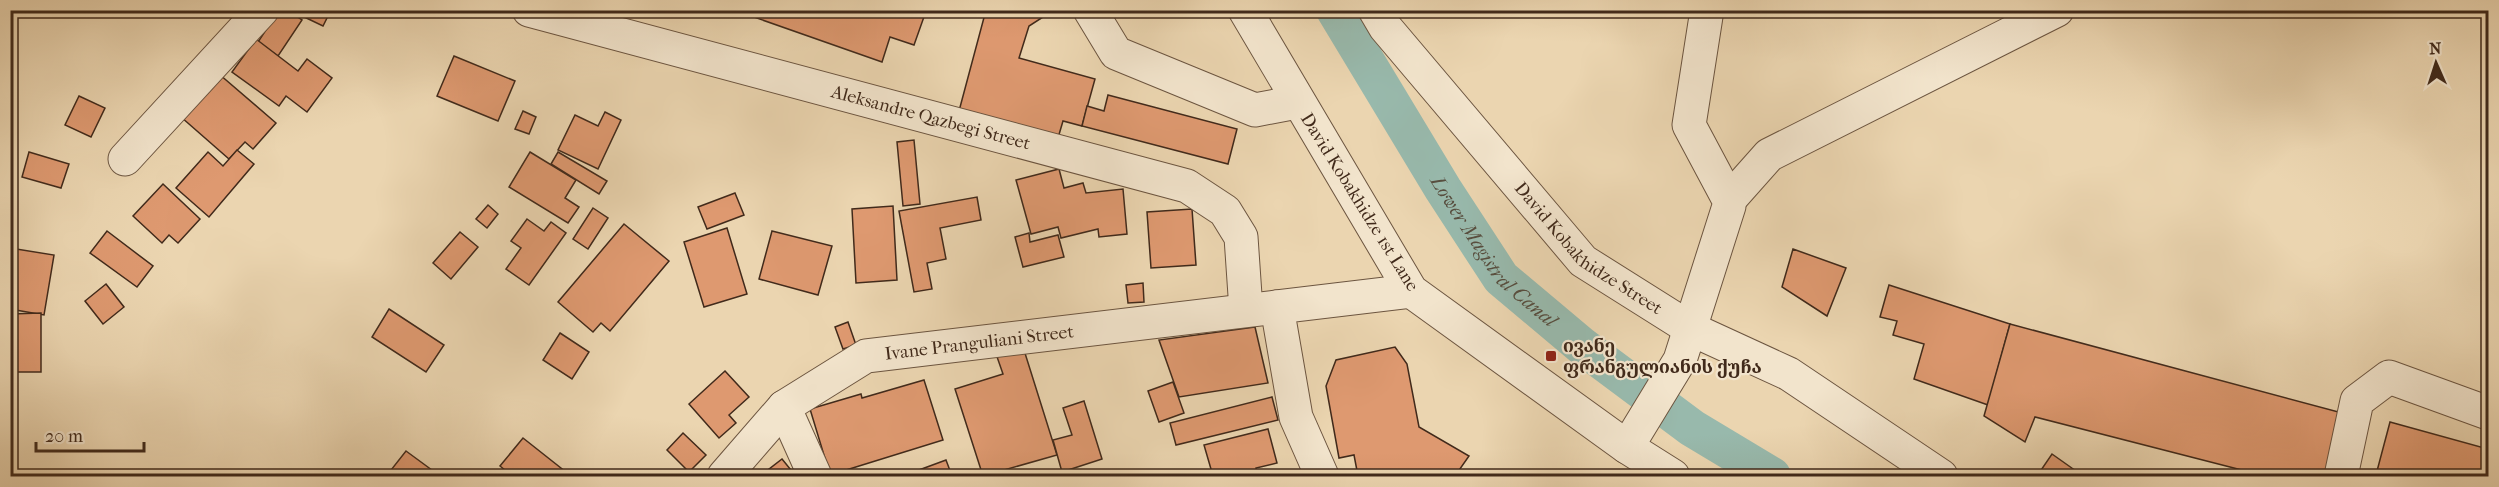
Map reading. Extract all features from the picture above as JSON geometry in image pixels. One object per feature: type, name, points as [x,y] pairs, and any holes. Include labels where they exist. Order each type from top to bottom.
[{"type":"street","points":[[125,159],[262,10]]},
{"type":"street","name":"Aleksandre Qazbegi Street","points":[[528,10],[1187,186],[1225,211],[1241,237],[1262,309]]},
{"type":"street","points":[[1090,10],[1116,54],[1255,110],[1297,102]]},
{"type":"street","name":"David Kobakhidze 1st Lane","points":[[1245,10],[1297,102],[1411,291],[1627,447]]},
{"type":"street","name":"David Kobakhidze Street","points":[[1375,10],[1385,27],[1583,261],[1691,328],[1789,374],[1941,477]]},
{"type":"street","points":[[1707,10],[1689,125],[1729,200]]},
{"type":"street","points":[[1673,477],[1627,447],[1680,360],[1729,200],[1769,154],[2056,10]]},
{"type":"street","name":"Ivane Pranguliani Street","points":[[724,477],[784,407],[866,356],[1411,291]]},
{"type":"street","points":[[1262,309],[1296,417],[1322,477]]},
{"type":"street","points":[[2341,477],[2357,401],[2389,377],[2488,413]]},
{"type":"street","points":[[784,407],[815,477]]},
{"type":"building","points":[[279,10],[287,10],[302,20],[278,56],[258,42]]},
{"type":"building","points":[[299,10],[331,10],[323,26],[298,14]]},
{"type":"building","points":[[734,10],[916,10],[925,14],[914,45],[890,37],[882,62]]},
{"type":"building","points":[[986,10],[1054,10],[1029,26],[1019,58],[1095,79],[1082,126],[1063,121],[1058,138],[959,111]]},
{"type":"building","points":[[256,39],[298,71],[307,59],[332,78],[307,112],[286,96],[279,106],[232,72]]},
{"type":"building","points":[[454,56],[515,81],[498,121],[437,96]]},
{"type":"building","points":[[219,74],[276,123],[253,149],[245,142],[229,159],[181,117]]},
{"type":"building","points":[[1108,95],[1237,129],[1228,164],[1082,126],[1087,106],[1104,111]]},
{"type":"building","points":[[79,96],[105,108],[91,137],[65,125]]},
{"type":"building","points":[[523,111],[536,117],[529,134],[515,129]]},
{"type":"building","points":[[605,112],[621,120],[598,169],[558,150],[575,115],[598,126]]},
{"type":"building","points":[[914,140],[920,204],[903,206],[897,142]]},
{"type":"building","points":[[237,150],[254,164],[209,217],[176,188],[208,152],[223,166]]},
{"type":"building","points":[[29,152],[69,164],[61,188],[22,177]]},
{"type":"building","points":[[530,152],[576,180],[565,198],[579,207],[568,223],[509,187]]},
{"type":"building","points":[[558,152],[607,181],[599,194],[551,164]]},
{"type":"building","points":[[1059,169],[1064,188],[1083,183],[1086,193],[1123,189],[1127,234],[1099,237],[1098,229],[1061,238],[1058,227],[1031,234],[1016,180]]},
{"type":"building","points":[[163,184],[200,219],[178,243],[169,235],[162,243],[133,216]]},
{"type":"building","points":[[735,193],[744,215],[707,229],[698,207]]},
{"type":"building","points":[[977,197],[981,220],[940,228],[946,259],[927,263],[932,289],[914,292],[899,211]]},
{"type":"building","points":[[488,205],[498,214],[487,228],[476,219]]},
{"type":"building","points":[[893,206],[897,280],[856,283],[852,209]]},
{"type":"building","points":[[593,208],[608,218],[588,249],[573,239]]},
{"type":"building","points":[[1192,209],[1196,265],[1151,268],[1147,212]]},
{"type":"building","points":[[527,219],[544,231],[551,222],[566,233],[529,285],[506,269],[521,248],[511,241]]},
{"type":"building","points":[[624,224],[669,261],[610,331],[601,323],[593,332],[558,302]]},
{"type":"building","points":[[727,228],[747,294],[704,307],[684,242]]},
{"type":"building","points":[[107,231],[153,266],[137,287],[90,253]]},
{"type":"building","points":[[772,231],[832,246],[818,295],[759,279]]},
{"type":"building","points":[[460,232],[478,247],[451,279],[433,263]]},
{"type":"building","points":[[1029,233],[1030,242],[1058,235],[1064,257],[1023,267],[1015,237]]},
{"type":"building","points":[[10,248],[54,255],[44,315],[10,309]]},
{"type":"building","points":[[1793,249],[1846,268],[1827,316],[1782,287]]},
{"type":"building","points":[[1143,283],[1144,302],[1128,303],[1126,285]]},
{"type":"building","points":[[106,284],[124,307],[103,324],[85,301]]},
{"type":"building","points":[[1889,285],[2010,324],[1988,405],[1914,379],[1924,344],[1893,335],[1897,321],[1880,317]]},
{"type":"building","points":[[389,309],[444,345],[426,372],[372,337]]},
{"type":"building","points":[[41,313],[41,372],[10,372],[10,314]]},
{"type":"building","points":[[848,322],[856,345],[843,349],[835,327]]},
{"type":"building","points":[[2010,324],[2346,414],[2328,476],[2265,476],[2035,417],[2025,442],[1984,416]]},
{"type":"building","points":[[1255,327],[1268,383],[1179,397],[1159,340]]},
{"type":"building","points":[[560,333],[589,352],[572,379],[543,360]]},
{"type":"building","points":[[1395,347],[1407,364],[1419,427],[1469,456],[1455,476],[1358,476],[1354,455],[1339,458],[1326,386],[1336,360]]},
{"type":"building","points":[[1024,350],[1057,455],[983,476],[955,389],[1003,374],[995,351]]},
{"type":"building","points":[[725,371],[749,397],[729,415],[736,423],[719,438],[689,404]]},
{"type":"building","points":[[924,380],[943,440],[830,475],[810,409],[861,394],[862,398]]},
{"type":"building","points":[[1173,382],[1184,413],[1159,422],[1148,391]]},
{"type":"building","points":[[1272,397],[1278,420],[1176,445],[1170,423]]},
{"type":"building","points":[[1084,401],[1102,459],[1062,472],[1053,440],[1072,435],[1063,408]]},
{"type":"building","points":[[2390,422],[2488,449],[2488,476],[2397,476],[2377,471]]},
{"type":"building","points":[[1268,429],[1277,463],[1256,468],[1258,476],[1213,476],[1204,445]]},
{"type":"building","points":[[683,433],[706,455],[689,472],[667,450]]},
{"type":"building","points":[[523,438],[571,476],[512,476],[500,466]]},
{"type":"building","points":[[406,451],[440,476],[399,476],[391,470]]},
{"type":"building","points":[[2052,454],[2083,476],[2037,476]]},
{"type":"building","points":[[782,459],[795,475],[760,476]]},
{"type":"building","points":[[946,460],[952,476],[922,476],[919,470]]},
{"type":"waterway","name":"Lower Magistral Canal","points":[[1335,10],[1443,189],[1501,278],[1582,346],[1692,428],[1772,476]]},
{"type":"place","name":"ივანე ფრანგულიანის ქუჩა","points":[[1551,356]]}]
